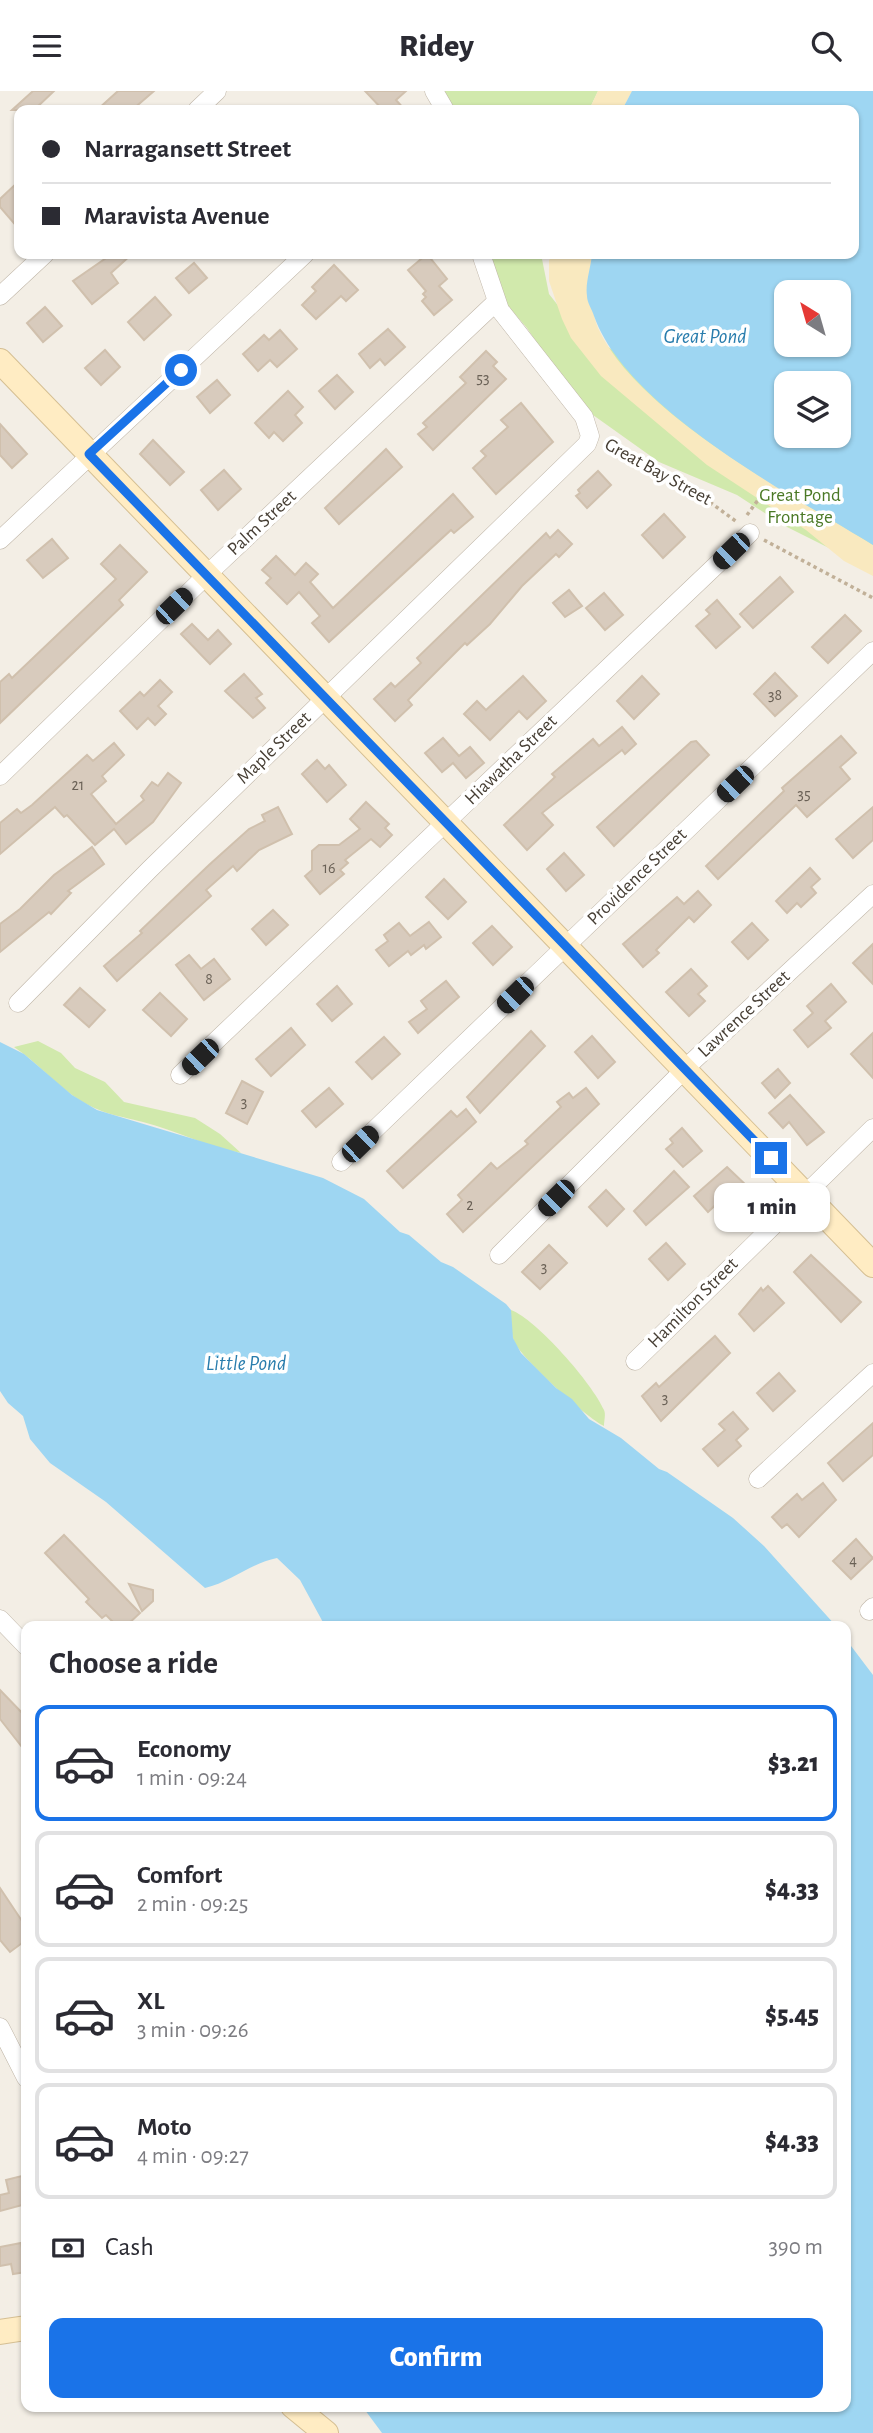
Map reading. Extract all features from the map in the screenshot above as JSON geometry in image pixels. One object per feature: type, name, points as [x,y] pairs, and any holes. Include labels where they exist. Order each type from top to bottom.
[{"type":"main road","points":[[0,361],[873,1265]]},
{"type":"main road","points":[[0,2332],[21,2328]]},
{"type":"main road","points":[[300,2412],[326,2433]]},
{"type":"street","points":[[202,105],[217,91]]},
{"type":"street","points":[[0,296],[40,259]]},
{"type":"street","points":[[0,540],[300,259]]},
{"type":"street","name":"Great Bay Street","points":[[483,259],[496,302],[547,373],[584,417],[590,436]]},
{"type":"street","name":"Palm Street","points":[[0,776],[206,575],[496,302]]},
{"type":"street","name":"Maple Street","points":[[18,1003],[324,698],[581,454],[590,436]]},
{"type":"street","name":"Hiawatha Street","points":[[180,1075],[445,823],[749,523]]},
{"type":"street","name":"Providence Street","points":[[341,1162],[873,651]]},
{"type":"street","name":"Lawrence Street","points":[[499,1255],[685,1069],[873,894]]},
{"type":"street","name":"Hamilton Street","points":[[635,1361],[873,1128]]},
{"type":"street","points":[[758,1479],[873,1373]]},
{"type":"street","points":[[0,1619],[21,1641]]},
{"type":"street","points":[[0,2028],[21,2068]]},
{"type":"path","name":"Great Bay Street","points":[[590,436],[685,484],[873,598]]},
{"type":"path","points":[[749,523],[758,500]]},
{"type":"green space","points":[[435,91],[598,91],[591,105],[439,105]]},
{"type":"green space","name":"Great Pond Frontage","points":[[490,259],[542,259],[549,294],[571,322],[873,525],[873,570],[783,525],[737,495],[659,462],[593,415],[567,388],[527,328],[508,306]]},
{"type":"green space","points":[[38,1041],[61,1053],[75,1068],[105,1082],[124,1102],[195,1118],[220,1134],[241,1153],[90,1106],[72,1095],[14,1047]]},
{"type":"green space","points":[[511,1310],[535,1326],[576,1369],[604,1410],[604,1426],[556,1388],[520,1351],[512,1335]]},
{"type":"sand","points":[[598,91],[632,91],[625,105],[591,105]]},
{"type":"sand","points":[[592,259],[595,319],[618,360],[646,391],[720,450],[873,545],[873,576],[844,561],[806,530],[707,465],[601,376],[571,338],[562,319],[549,281],[549,260]]},
{"type":"water","name":"Great Pond","points":[[632,91],[873,91],[873,545],[757,475],[675,416],[640,384],[612,350],[594,316],[587,291],[591,259],[859,259],[859,105],[625,105]]},
{"type":"water","name":"Little Pond","points":[[0,1042],[24,1054],[72,1095],[97,1110],[323,1178],[364,1199],[400,1232],[409,1235],[441,1262],[453,1267],[506,1304],[511,1310],[513,1338],[521,1353],[556,1388],[572,1399],[589,1419],[621,1438],[659,1469],[733,1518],[764,1546],[832,1621],[322,1621],[300,1580],[277,1558],[205,1588],[106,1502],[50,1463],[30,1439],[23,1416],[8,1403],[0,1391]]},
{"type":"water","points":[[851,1646],[873,1675],[873,2433],[382,2433],[366,2412],[851,2412]]},
{"type":"building","points":[[33,91],[54,91],[39,105],[18,105]]},
{"type":"building","points":[[118,91],[154,91],[138,105],[103,105]]},
{"type":"building","points":[[365,91],[406,91],[396,100],[400,105],[378,105]]},
{"type":"building","points":[[14,186],[14,223],[0,207],[0,199]]},
{"type":"building","points":[[105,259],[126,259],[111,273],[118,283],[92,304],[73,281]]},
{"type":"building","points":[[421,259],[431,259],[447,279],[439,286],[452,300],[434,315],[422,301],[426,297],[423,294],[426,291],[408,270]]},
{"type":"building","points":[[194,263],[207,278],[189,293],[176,278]]},
{"type":"building","points":[[334,265],[358,290],[346,301],[341,296],[316,319],[302,305],[316,291],[312,287]]},
{"type":"building","points":[[155,297],[171,315],[144,340],[128,322]]},
{"type":"building","points":[[45,307],[62,326],[43,342],[27,323]]},
{"type":"building","points":[[388,329],[405,347],[385,365],[380,359],[370,368],[359,354]]},
{"type":"building","points":[[280,330],[297,349],[277,367],[270,360],[258,371],[243,354],[264,335],[269,340]]},
{"type":"building","points":[[105,350],[120,367],[101,385],[85,368]]},
{"type":"building","points":[[486,351],[497,362],[493,366],[506,379],[433,450],[418,434],[427,427],[423,423],[466,383],[460,377]]},
{"type":"building","points":[[337,375],[353,392],[335,409],[319,391]]},
{"type":"building","points":[[217,380],[230,395],[210,413],[197,397]]},
{"type":"building","points":[[288,391],[303,407],[295,415],[302,423],[283,441],[274,432],[269,438],[255,423]]},
{"type":"building","points":[[521,403],[553,442],[496,494],[473,468],[486,456],[481,451],[508,427],[501,420]]},
{"type":"building","points":[[0,424],[27,454],[12,468],[0,455]]},
{"type":"building","points":[[153,440],[184,472],[170,485],[140,454]]},
{"type":"building","points":[[386,449],[402,467],[339,524],[325,508]]},
{"type":"building","points":[[224,470],[241,489],[218,510],[201,490]]},
{"type":"building","points":[[598,471],[611,485],[587,508],[576,496],[580,493],[578,490]]},
{"type":"building","points":[[453,494],[473,517],[454,533],[451,530],[329,642],[312,623],[320,616],[299,592],[287,604],[266,583],[271,578],[262,570],[276,556],[295,575],[306,563],[318,574],[310,582],[333,608]]},
{"type":"building","points":[[664,514],[685,537],[663,558],[642,535]]},
{"type":"building","points":[[558,530],[572,544],[559,557],[556,554],[522,586],[490,624],[467,645],[465,643],[408,700],[412,705],[395,721],[374,699],[391,683],[395,687],[421,663],[417,658],[546,533],[550,538]]},
{"type":"building","points":[[52,539],[68,558],[43,578],[27,560]]},
{"type":"building","points":[[120,545],[147,572],[119,600],[123,605],[0,723],[0,682],[9,674],[12,678],[116,579],[101,564]]},
{"type":"building","points":[[780,577],[793,592],[753,628],[740,614]]},
{"type":"building","points":[[569,590],[582,606],[565,617],[553,603]]},
{"type":"building","points":[[604,593],[623,615],[605,630],[586,608]]},
{"type":"building","points":[[717,600],[740,627],[716,648],[696,626],[710,614],[706,610]]},
{"type":"building","points":[[845,615],[861,631],[828,663],[812,647]]},
{"type":"building","points":[[192,624],[208,640],[218,630],[231,644],[210,664],[181,634]]},
{"type":"building","points":[[775,673],[797,696],[775,716],[754,694]]},
{"type":"building","points":[[244,674],[262,694],[256,698],[265,708],[253,718],[225,691]]},
{"type":"building","points":[[523,676],[546,701],[527,719],[519,711],[490,740],[464,714],[477,701],[486,710]]},
{"type":"building","points":[[642,676],[659,694],[634,719],[617,701]]},
{"type":"building","points":[[160,680],[172,692],[158,706],[166,714],[155,725],[148,718],[137,729],[120,711],[140,692],[144,696]]},
{"type":"building","points":[[622,727],[636,744],[625,754],[622,750],[542,813],[553,825],[527,850],[504,825],[555,777],[552,774],[593,739],[599,746]]},
{"type":"building","points":[[841,736],[856,753],[840,767],[850,779],[807,817],[796,805],[718,879],[706,866],[784,791],[782,788]]},
{"type":"building","points":[[443,738],[459,756],[470,747],[484,763],[466,778],[453,763],[442,772],[425,753]]},
{"type":"building","points":[[696,741],[709,755],[614,846],[597,827],[691,742]]},
{"type":"building","points":[[114,743],[124,755],[102,776],[106,781],[91,794],[116,824],[144,800],[141,796],[152,782],[158,786],[168,773],[181,783],[153,822],[126,844],[114,829],[95,845],[67,815],[64,817],[55,807],[0,854],[0,823],[17,809],[21,813],[32,805],[87,755],[93,761]]},
{"type":"building","points":[[317,760],[325,769],[329,765],[346,785],[327,802],[302,774]]},
{"type":"building","points":[[366,802],[389,824],[385,828],[392,835],[380,847],[371,839],[345,860],[348,863],[340,870],[344,874],[320,894],[305,876],[312,870],[312,851],[319,845],[339,845],[360,829],[350,819]]},
{"type":"building","points":[[278,807],[292,834],[259,850],[237,871],[233,866],[206,890],[211,896],[117,981],[104,966],[142,933],[140,931],[209,865],[249,829],[265,821],[262,815]]},
{"type":"building","points":[[873,807],[873,840],[853,858],[836,839]]},
{"type":"building","points":[[92,847],[104,864],[68,891],[71,893],[51,914],[49,912],[0,952],[0,924],[20,909],[54,875]]},
{"type":"building","points":[[564,853],[584,875],[566,891],[547,869]]},
{"type":"building","points":[[810,868],[820,879],[811,887],[816,893],[801,907],[797,903],[787,913],[776,901]]},
{"type":"building","points":[[444,879],[466,902],[448,919],[426,897]]},
{"type":"building","points":[[698,891],[711,905],[694,922],[689,917],[656,950],[659,953],[643,967],[623,944],[677,897],[684,904]]},
{"type":"building","points":[[273,910],[288,925],[266,945],[252,929]]},
{"type":"building","points":[[429,922],[441,937],[426,949],[424,945],[411,955],[408,951],[389,966],[376,950],[388,941],[384,935],[399,923],[410,936]]},
{"type":"building","points":[[752,923],[768,940],[748,959],[732,942]]},
{"type":"building","points":[[492,926],[512,947],[493,965],[473,943]]},
{"type":"building","points":[[873,944],[873,984],[853,963]]},
{"type":"building","points":[[189,955],[201,969],[214,959],[230,979],[204,1000],[176,965]]},
{"type":"building","points":[[691,969],[707,986],[698,994],[705,1001],[689,1016],[666,992]]},
{"type":"building","points":[[446,981],[459,997],[418,1033],[409,1022],[427,1009],[421,1001]]},
{"type":"building","points":[[831,984],[846,1002],[825,1021],[831,1028],[808,1047],[794,1030],[813,1013],[807,1006]]},
{"type":"building","points":[[337,986],[352,1004],[332,1021],[317,1004]]},
{"type":"building","points":[[80,988],[105,1010],[89,1027],[64,1005]]},
{"type":"building","points":[[160,993],[187,1019],[171,1036],[143,1010]]},
{"type":"building","points":[[291,1028],[305,1045],[271,1076],[256,1059]]},
{"type":"building","points":[[531,1031],[545,1046],[480,1113],[467,1097]]},
{"type":"building","points":[[873,1033],[873,1078],[851,1054]]},
{"type":"building","points":[[592,1036],[615,1062],[598,1078],[575,1052]]},
{"type":"building","points":[[384,1037],[400,1054],[372,1079],[356,1062]]},
{"type":"building","points":[[778,1069],[790,1083],[775,1098],[762,1083]]},
{"type":"building","points":[[242,1081],[263,1092],[247,1124],[226,1113]]},
{"type":"building","points":[[329,1088],[343,1104],[316,1127],[302,1111]]},
{"type":"building","points":[[586,1088],[599,1104],[463,1232],[447,1214],[462,1200],[458,1195],[491,1163],[497,1169],[528,1144],[525,1141],[561,1107],[557,1102],[569,1093],[573,1098]]},
{"type":"building","points":[[790,1095],[824,1132],[807,1145],[789,1122],[783,1128],[769,1113]]},
{"type":"building","points":[[466,1109],[476,1122],[403,1188],[387,1171],[451,1111],[457,1117]]},
{"type":"building","points":[[682,1128],[702,1151],[683,1167],[666,1149],[673,1143],[670,1139]]},
{"type":"building","points":[[727,1167],[750,1189],[740,1198],[761,1222],[753,1230],[722,1199],[708,1212],[694,1196]]},
{"type":"building","points":[[674,1171],[689,1187],[646,1225],[634,1211]]},
{"type":"building","points":[[606,1190],[624,1209],[607,1226],[589,1207]]},
{"type":"building","points":[[666,1243],[685,1264],[668,1280],[649,1259]]},
{"type":"building","points":[[549,1245],[567,1263],[540,1289],[522,1272]]},
{"type":"building","points":[[811,1255],[861,1302],[841,1322],[794,1272]]},
{"type":"building","points":[[768,1286],[784,1303],[754,1331],[739,1314],[761,1288],[763,1291]]},
{"type":"building","points":[[715,1336],[730,1353],[661,1421],[642,1396],[656,1383],[659,1387]]},
{"type":"building","points":[[779,1373],[795,1391],[773,1411],[757,1393]]},
{"type":"building","points":[[733,1412],[748,1429],[736,1440],[741,1446],[718,1466],[703,1449],[725,1430],[719,1424]]},
{"type":"building","points":[[873,1423],[873,1455],[843,1481],[828,1463]]},
{"type":"building","points":[[823,1483],[836,1500],[799,1537],[787,1524],[782,1528],[772,1517],[797,1494],[802,1500]]},
{"type":"building","points":[[64,1535],[140,1613],[131,1621],[112,1621],[106,1615],[102,1618],[86,1602],[89,1599],[45,1553]]},
{"type":"building","points":[[856,1539],[873,1558],[851,1579],[833,1561]]},
{"type":"building","points":[[129,1584],[153,1590],[153,1601],[142,1611]]},
{"type":"building","points":[[0,1690],[21,1712],[21,1746],[0,1719]]},
{"type":"building","points":[[0,1888],[21,1920],[21,1944],[10,1952],[0,1940]]},
{"type":"building","points":[[21,2176],[21,2205],[0,2211],[0,2195],[9,2193],[6,2180]]},
{"type":"building","points":[[21,2243],[21,2273],[13,2274],[11,2264],[0,2266],[0,2247]]},
{"type":"route","points":[[181,370],[89,454],[771,1158]]}]
